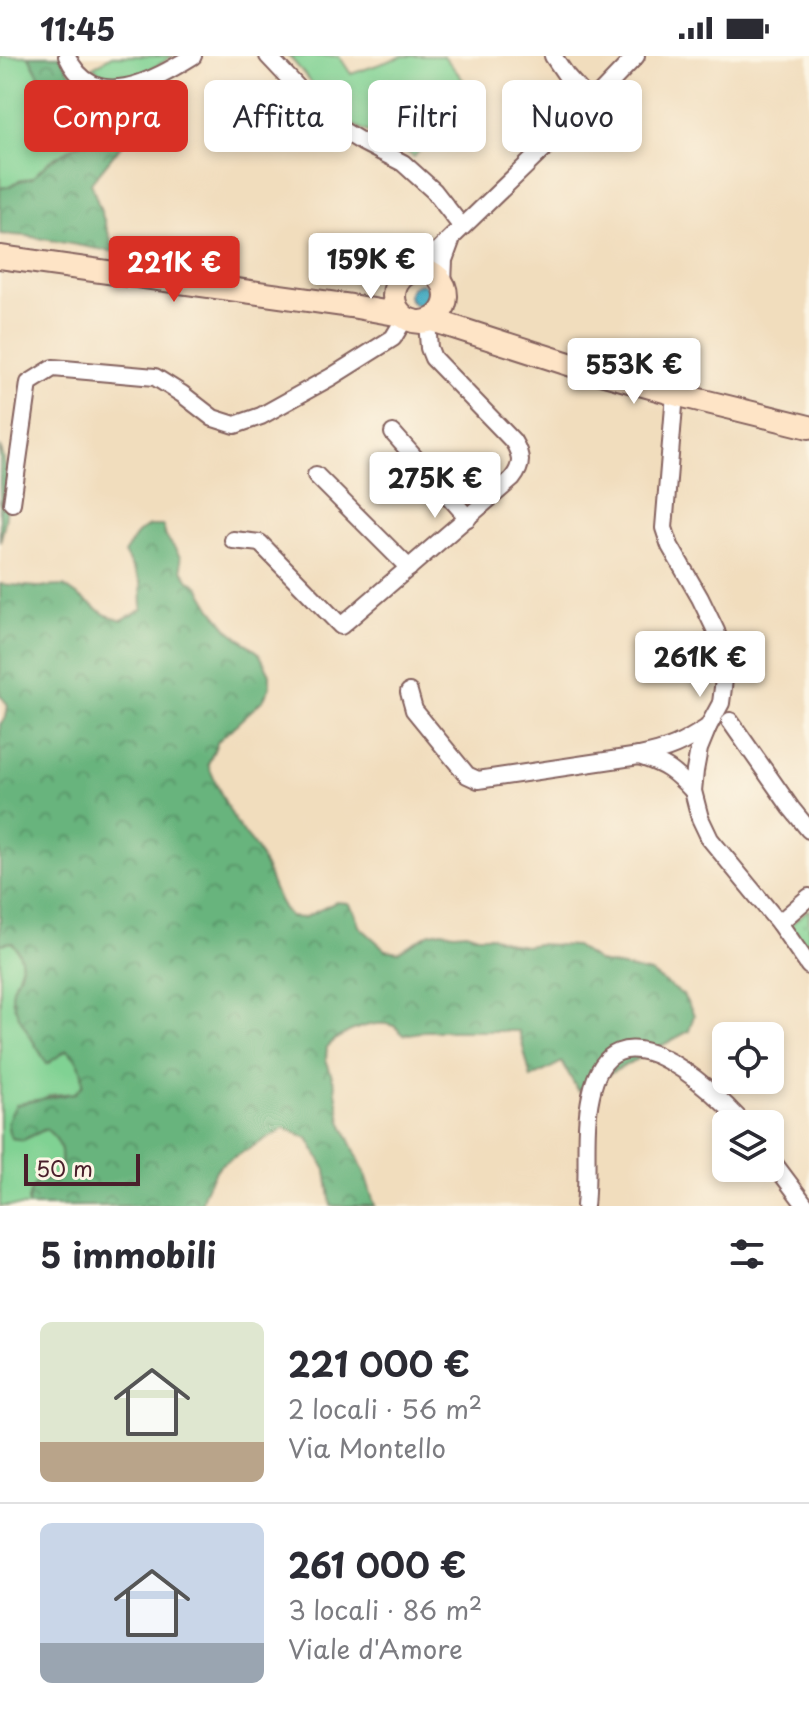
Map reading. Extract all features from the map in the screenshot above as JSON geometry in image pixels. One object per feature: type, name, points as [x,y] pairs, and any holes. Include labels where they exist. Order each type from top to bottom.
[{"type":"street","points":[[67,56],[75,72],[88,83],[108,88],[134,86],[159,76],[193,56]]},
{"type":"street","points":[[268,56],[332,124],[403,163],[434,191],[458,232]]},
{"type":"street","points":[[553,56],[570,80]]},
{"type":"street","points":[[613,80],[636,56]]},
{"type":"street","points":[[351,306],[373,298],[406,274],[418,270],[540,152]]},
{"type":"street","points":[[12,503],[29,383],[53,368],[155,377],[213,418],[235,425],[261,416],[331,377],[393,338],[416,319],[441,313],[445,290],[444,260],[458,232]]},
{"type":"street","points":[[0,257],[351,306],[416,319],[475,333],[675,394],[809,427]]},
{"type":"street","points":[[418,270],[432,273],[475,333]]},
{"type":"street","points":[[233,540],[260,543],[341,626],[468,518],[519,470],[522,459],[513,441],[433,358],[416,319],[394,300],[398,282]]},
{"type":"street","points":[[675,394],[664,528],[670,546],[711,620],[726,664],[721,703],[699,749],[693,791],[700,818],[710,839],[779,923],[809,966]]},
{"type":"street","points":[[393,433],[468,518]]},
{"type":"street","points":[[316,475],[409,568]]},
{"type":"street","points":[[409,692],[414,710],[467,775],[478,780],[661,751],[685,742],[708,727]]},
{"type":"street","points":[[730,721],[809,830]]},
{"type":"street","points":[[639,756],[664,764],[693,791]]},
{"type":"street","points":[[779,923],[809,897]]},
{"type":"street","points":[[585,1206],[590,1097],[599,1068],[622,1050],[654,1052],[689,1073],[731,1110]]},
{"type":"street","points":[[784,1177],[806,1206]]},
{"type":"green space","points":[[0,56],[29,56],[42,80],[24,80],[24,152],[65,152],[32,178],[0,188]]},
{"type":"green space","points":[[29,56],[60,56],[76,80],[42,80]]},
{"type":"green space","points":[[112,56],[173,56],[144,72],[122,78],[102,74],[93,67]]},
{"type":"green space","points":[[289,56],[339,56],[351,74],[403,56],[444,56],[463,80],[368,80],[368,132],[352,125],[352,80],[309,80]]},
{"type":"green space","points":[[65,152],[116,152],[91,183],[115,252],[0,234],[0,188],[32,178]]},
{"type":"green space","points":[[0,446],[8,494],[0,542]]},
{"type":"green space","points":[[149,526],[163,526],[189,580],[199,587],[229,630],[259,653],[270,674],[270,687],[264,699],[218,741],[208,764],[228,808],[258,852],[290,917],[303,918],[336,902],[348,903],[359,926],[386,950],[398,952],[430,933],[442,931],[491,936],[525,946],[575,946],[599,962],[651,973],[683,995],[694,1015],[689,1031],[578,1091],[562,1062],[531,1078],[519,1031],[425,1031],[404,1035],[394,1026],[377,1024],[358,1028],[340,1037],[327,1047],[326,1059],[335,1085],[341,1121],[364,1171],[375,1206],[331,1206],[326,1170],[308,1138],[285,1128],[220,1165],[208,1184],[201,1206],[28,1206],[32,1190],[42,1177],[54,1183],[61,1175],[61,1149],[46,1129],[23,1140],[11,1138],[9,1117],[16,1105],[75,1093],[83,1085],[83,1079],[80,1065],[67,1050],[47,1064],[13,1002],[12,994],[21,968],[19,952],[12,942],[0,944],[0,724],[6,717],[8,705],[0,695],[0,584],[64,586],[106,615],[122,620],[142,609],[141,583],[124,553],[139,532]]},
{"type":"green space","points":[[809,909],[809,952],[790,925]]},
{"type":"green space","points":[[12,942],[20,953],[22,964],[14,987],[28,1032],[47,1064],[67,1049],[80,1065],[83,1079],[83,1085],[75,1093],[28,1101],[23,1140],[46,1129],[59,1144],[62,1160],[61,1175],[54,1183],[42,1177],[32,1190],[28,1206],[0,1206],[0,944]]},
{"type":"water","points":[[420,284],[428,287],[431,295],[428,303],[420,306],[412,303],[409,295],[412,287]]}]
